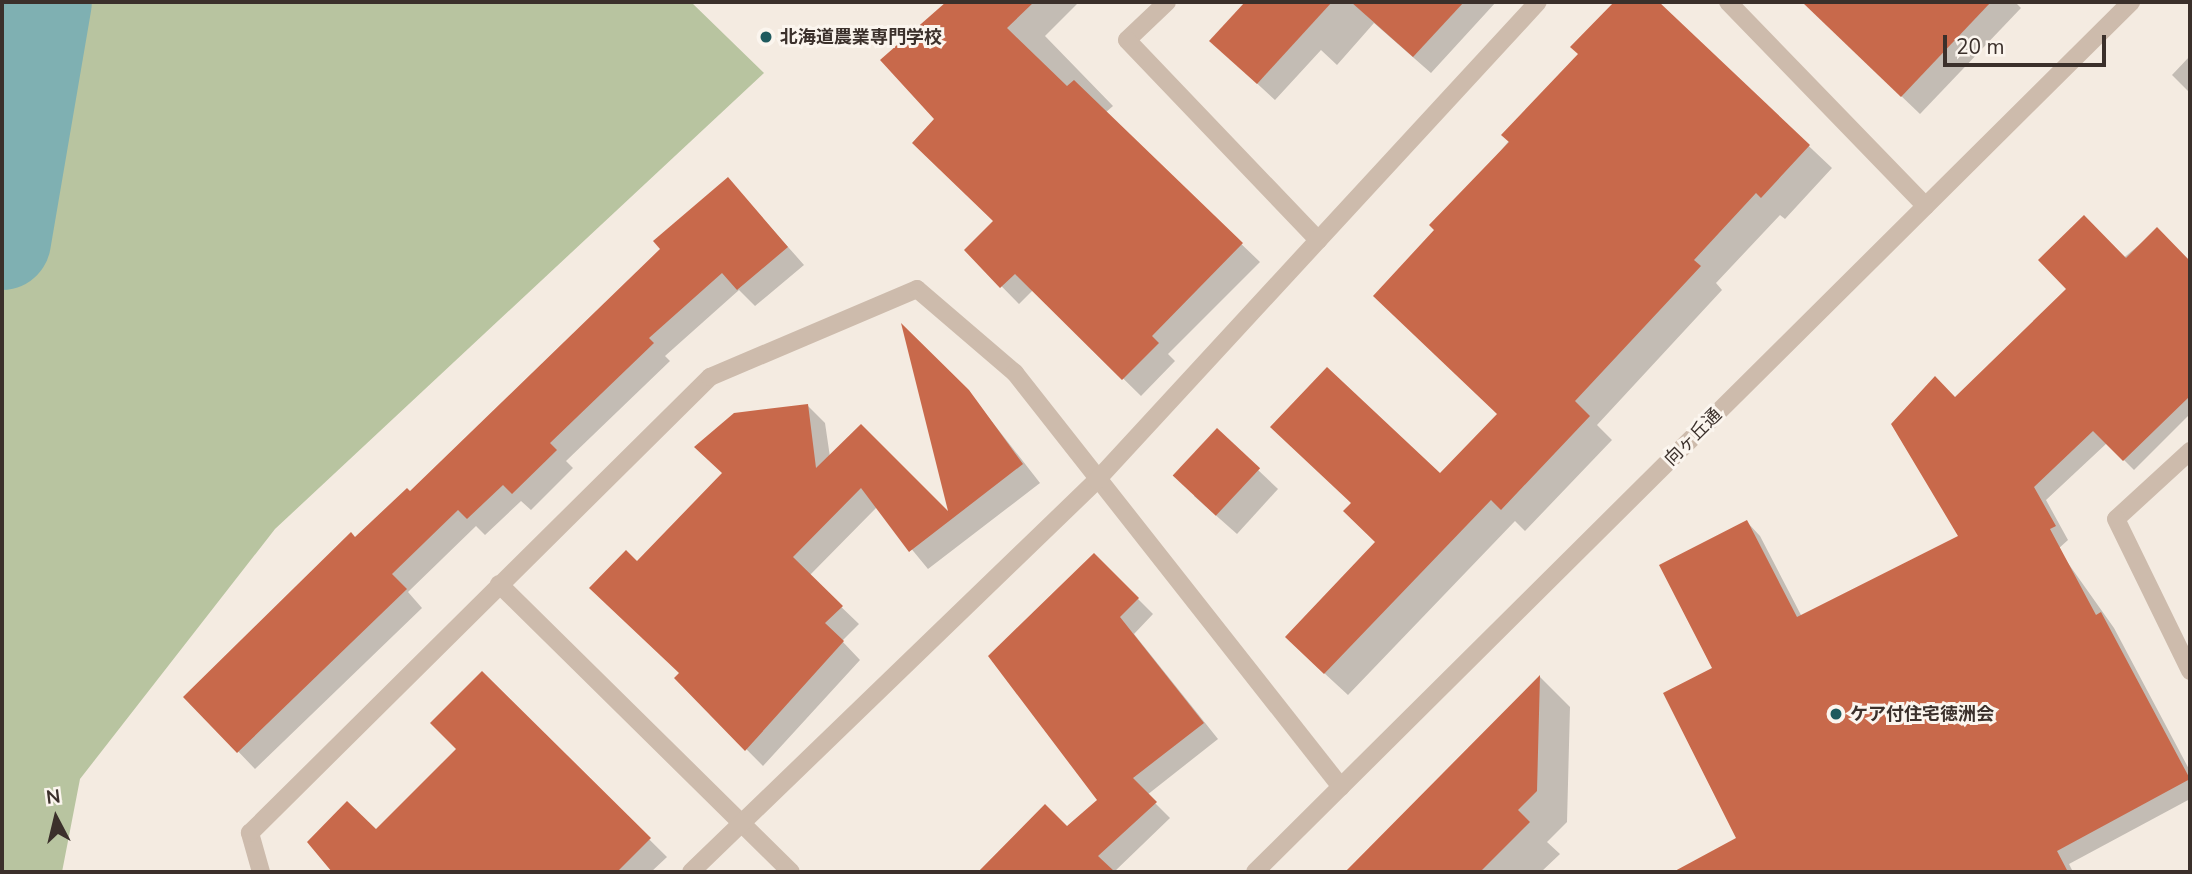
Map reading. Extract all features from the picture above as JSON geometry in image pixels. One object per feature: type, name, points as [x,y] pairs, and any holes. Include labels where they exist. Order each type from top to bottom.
[{"type":"street","points":[[1167,2],[1127,40],[1318,240]]},
{"type":"street","points":[[691,872],[1097,480],[1538,2]]},
{"type":"street","points":[[1728,2],[1926,206]]},
{"type":"street","name":"向ヶ丘通","points":[[1255,872],[2132,2]]},
{"type":"street","points":[[261,872],[250,833],[710,377],[917,289],[1015,373],[1341,787]]},
{"type":"street","points":[[2190,451],[2116,519],[2190,671]]},
{"type":"street","points":[[499,584],[791,872]]},
{"type":"green space","points":[[2,2],[691,2],[764,73],[275,529],[80,779],[62,872],[2,872]]},
{"type":"building","points":[[946,2],[1034,2],[1007,28],[1067,86],[1074,80],[1243,243],[1152,336],[1159,343],[1122,380],[1015,274],[1000,288],[964,250],[993,221],[912,143],[934,119],[880,60]]},
{"type":"building","points":[[1245,2],[1332,2],[1257,84],[1209,41]]},
{"type":"building","points":[[1351,2],[1464,2],[1413,57]]},
{"type":"building","points":[[1614,2],[1659,2],[1810,145],[1761,198],[1756,193],[1694,260],[1701,266],[1575,401],[1590,416],[1501,510],[1491,500],[1324,674],[1285,637],[1375,542],[1343,511],[1351,503],[1270,427],[1327,367],[1440,473],[1497,414],[1373,296],[1434,230],[1429,225],[1509,142],[1501,135],[1578,54],[1570,47]]},
{"type":"building","points":[[1802,2],[1991,2],[1901,97]]},
{"type":"building","points":[[728,177],[788,247],[737,290],[722,273],[649,338],[654,343],[550,443],[557,450],[512,494],[503,485],[467,519],[458,510],[392,574],[407,589],[237,753],[183,697],[351,532],[355,537],[407,488],[410,491],[660,249],[653,241]]},
{"type":"building","points":[[2084,215],[2126,258],[2157,227],[2190,261],[2190,396],[2123,461],[2093,431],[2034,487],[2056,526],[2050,529],[2096,615],[2101,612],[2190,779],[2057,851],[2068,872],[1673,872],[1736,838],[1663,693],[1712,668],[1659,565],[1747,520],[1797,617],[1958,536],[1891,424],[1935,376],[1955,397],[2066,289],[2038,260]]},
{"type":"building","points":[[901,323],[969,390],[1023,464],[909,552],[861,488],[793,557],[843,606],[825,623],[844,641],[745,751],[674,678],[679,673],[589,588],[626,550],[637,561],[722,473],[694,447],[734,413],[808,404],[816,468],[861,424],[948,511]]},
{"type":"building","points":[[1217,428],[1260,468],[1216,516],[1173,476]]},
{"type":"building","points":[[1094,553],[1139,598],[1120,617],[1204,723],[1133,778],[1157,802],[1098,856],[1115,872],[978,872],[1045,804],[1067,826],[1097,800],[988,656]]},
{"type":"building","points":[[482,671],[651,838],[617,872],[332,872],[307,842],[347,801],[376,829],[456,749],[430,723]]},
{"type":"building","points":[[1540,675],[1537,791],[1518,810],[1530,822],[1480,872],[1345,872]]},
{"type":"waterway","points":[[2,241],[43,2]]},
{"type":"place","name":"北海道農業専門学校","points":[[766,37]]},
{"type":"place","name":"ケア付住宅徳洲会","points":[[1836,714]]}]
